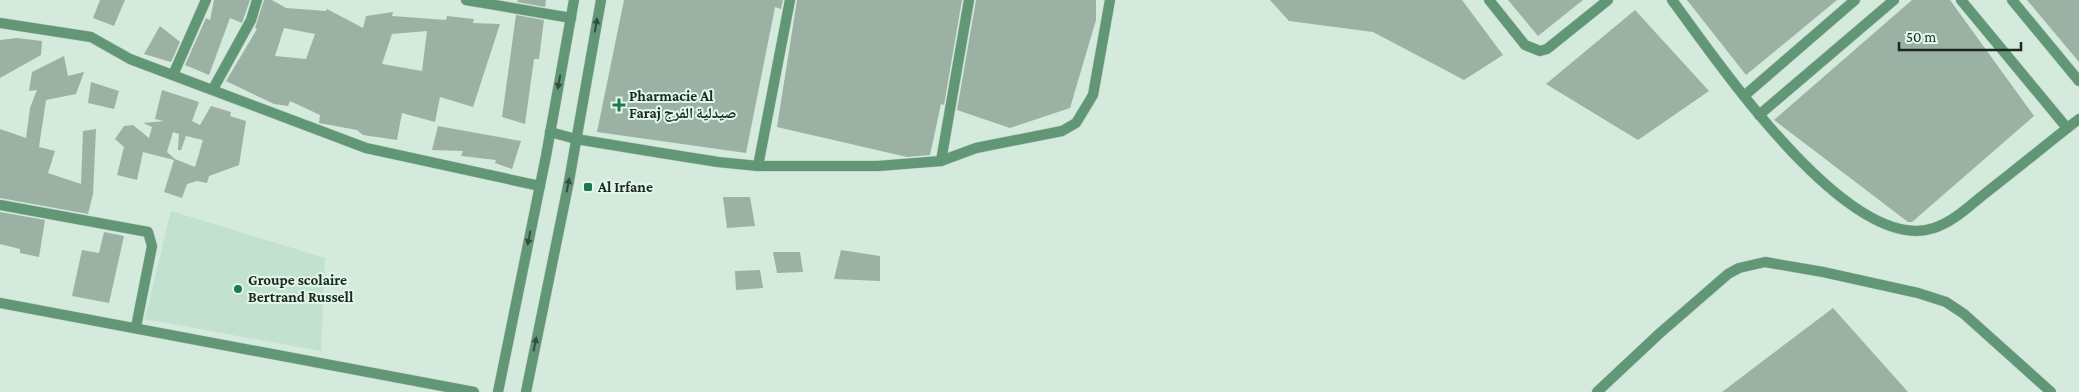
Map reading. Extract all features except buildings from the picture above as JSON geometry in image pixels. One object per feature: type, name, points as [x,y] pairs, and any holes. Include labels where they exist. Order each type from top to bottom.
[{"type":"street","points":[[173,75],[206,0]]},
{"type":"street","points":[[213,89],[251,20],[257,0]]},
{"type":"street","points":[[466,0],[571,18]]},
{"type":"street","points":[[498,392],[540,186],[574,0]]},
{"type":"street","points":[[526,392],[576,139],[601,0]]},
{"type":"street","points":[[758,166],[790,0]]},
{"type":"street","points":[[941,161],[969,0]]},
{"type":"street","points":[[550,132],[576,139],[718,162],[758,166],[878,166],[941,161],[976,148],[1062,131],[1076,123],[1092,95],[1110,0]]},
{"type":"street","points":[[1490,0],[1525,45],[1540,51],[1547,49],[1608,0]]},
{"type":"street","points":[[1672,0],[1758,115],[1810,170],[1843,199],[1872,219],[1898,229],[1918,233],[1936,228],[1964,212],[2079,119]]},
{"type":"street","points":[[1744,96],[1855,0]]},
{"type":"street","points":[[1758,115],[1894,0]]},
{"type":"street","points":[[1961,0],[2067,128]]},
{"type":"street","points":[[2012,0],[2079,81]]},
{"type":"street","points":[[0,23],[91,38],[130,59],[366,148],[540,186]]},
{"type":"street","points":[[0,205],[148,232],[152,246],[136,328]]},
{"type":"street","points":[[1597,392],[1660,333],[1728,274],[1745,266],[1765,262],[1823,272],[1918,293],[1946,302],[1964,314],[2051,392]]},
{"type":"street","points":[[0,303],[474,392]]},
{"type":"shaded area","name":"Groupe scolaire Bertrand Russell","points":[[171,211],[325,258],[321,351],[145,319]]},
{"type":"place","name":"Pharmacie Al Faraj صيدلية الفرج","points":[[619,105]]},
{"type":"place","name":"Al Irfane","points":[[588,187]]},
{"type":"place","name":"Groupe scolaire Bertrand Russell","points":[[238,289]]}]
